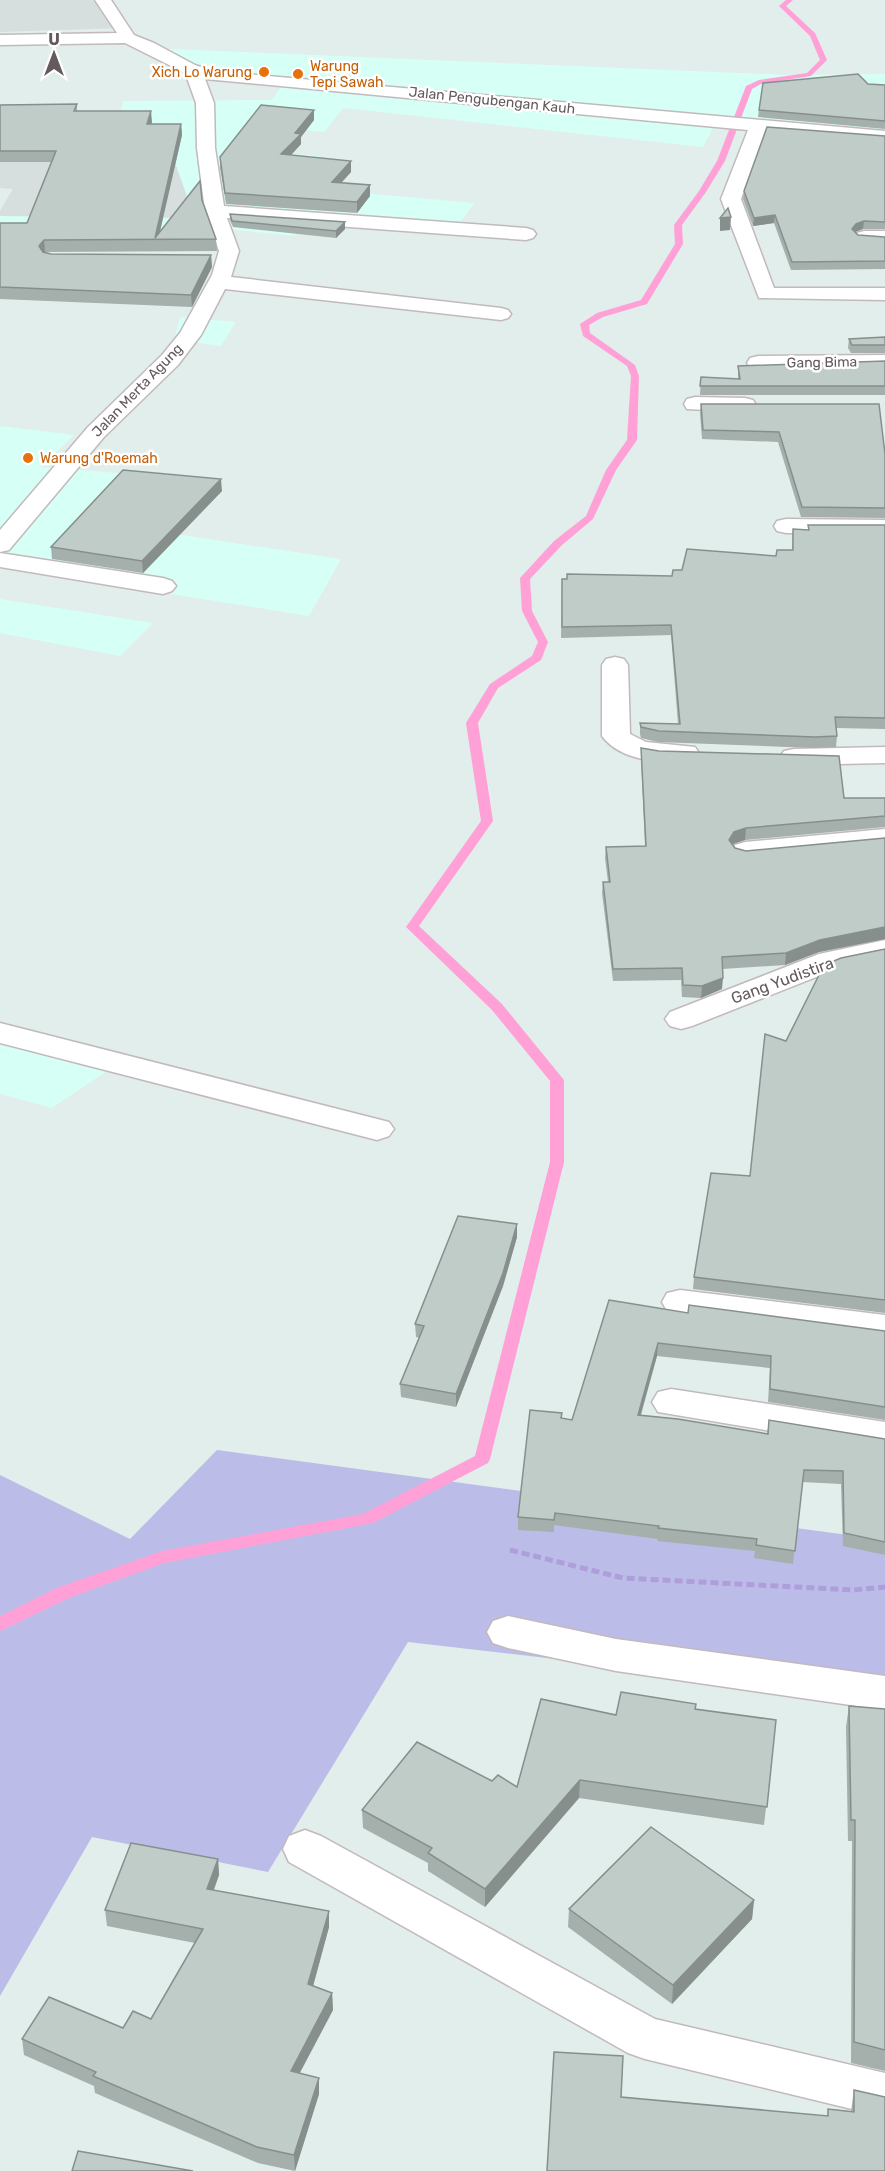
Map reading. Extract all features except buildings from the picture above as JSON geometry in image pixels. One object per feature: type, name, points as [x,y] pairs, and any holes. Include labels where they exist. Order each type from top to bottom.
[{"type":"street","points":[[103,0],[125,31],[126,38]]},
{"type":"street","name":"Jalan Pengubengan Kauh","points":[[0,40],[126,38],[135,40],[186,70],[198,74],[399,90],[720,123],[885,136]]},
{"type":"street","points":[[198,74],[196,78],[205,103],[206,148],[215,211],[229,251],[228,259],[204,259]]},
{"type":"street","points":[[753,126],[731,199],[766,294],[885,294]]},
{"type":"street","points":[[215,211],[526,234]]},
{"type":"street","points":[[864,237],[885,237]]},
{"type":"street","name":"Jalan Merta Agung","points":[[0,545],[96,432],[170,360],[190,334],[219,282],[228,259]]},
{"type":"street","points":[[219,282],[501,314]]},
{"type":"street","name":"Gang Bima","points":[[758,363],[885,361]]},
{"type":"street","points":[[695,404],[761,405]]},
{"type":"street","points":[[786,526],[885,527]]},
{"type":"street","points":[[0,560],[163,586]]},
{"type":"street","points":[[615,665],[616,736],[622,742],[631,747],[658,752],[706,754]]},
{"type":"street","points":[[772,757],[814,758],[885,754]]},
{"type":"street","points":[[745,851],[885,838]]},
{"type":"street","name":"Gang Yudistira","points":[[681,1019],[830,961],[885,949]]},
{"type":"street","points":[[0,1033],[377,1128]]},
{"type":"street","points":[[680,1302],[885,1328]]},
{"type":"street","points":[[671,1401],[885,1436]]},
{"type":"street","points":[[508,1632],[616,1655],[885,1693]]},
{"type":"street","points":[[305,1849],[645,2038],[885,2095]]},
{"type":"path","points":[[510,1550],[623,1578],[853,1590],[885,1587]]},
{"type":"shaded area","points":[[0,0],[92,0],[124,28],[0,32]]},
{"type":"shaded area","points":[[146,48],[790,75],[885,74],[885,133],[715,124],[703,147],[343,108],[324,132],[281,128],[262,152],[320,156],[297,187],[474,203],[452,234],[317,220],[294,236],[198,226],[207,244],[0,240],[0,216],[195,218],[168,144],[116,132],[123,101],[272,100],[288,77],[172,67]]},
{"type":"shaded area","points":[[0,142],[168,144],[195,218],[0,216],[0,211],[13,189],[0,188]]},
{"type":"shaded area","points":[[180,317],[236,322],[221,346],[174,340]]},
{"type":"shaded area","points":[[0,426],[74,435],[41,467],[206,480],[156,531],[341,559],[309,616],[0,567]]},
{"type":"shaded area","points":[[0,599],[153,623],[120,656],[0,633]]},
{"type":"shaded area","points":[[0,1032],[119,1063],[52,1108],[0,1094]]},
{"type":"shaded area","points":[[217,1450],[885,1540],[885,1697],[408,1642],[268,1872],[92,1837],[0,1996],[0,1475],[130,1539]]},
{"type":"waterway","points":[[0,1624],[65,1592],[162,1557],[367,1519],[482,1459],[557,1162],[557,1080],[497,1007],[412,927],[487,821],[472,723],[494,686],[537,658],[543,642],[527,611],[525,578],[558,543],[590,517],[611,470],[632,440],[635,376],[631,365],[586,334],[584,324],[600,315],[644,302],[679,244],[678,225],[703,192],[721,161],[736,127],[749,88],[759,82],[809,75],[824,60],[813,35],[782,6],[790,0]]},
{"type":"place","name":"Xich Lo Warung","points":[[264,72]]},
{"type":"place","name":"Warung Tepi Sawah","points":[[298,74]]},
{"type":"place","name":"Warung d'Roemah","points":[[28,458]]}]
